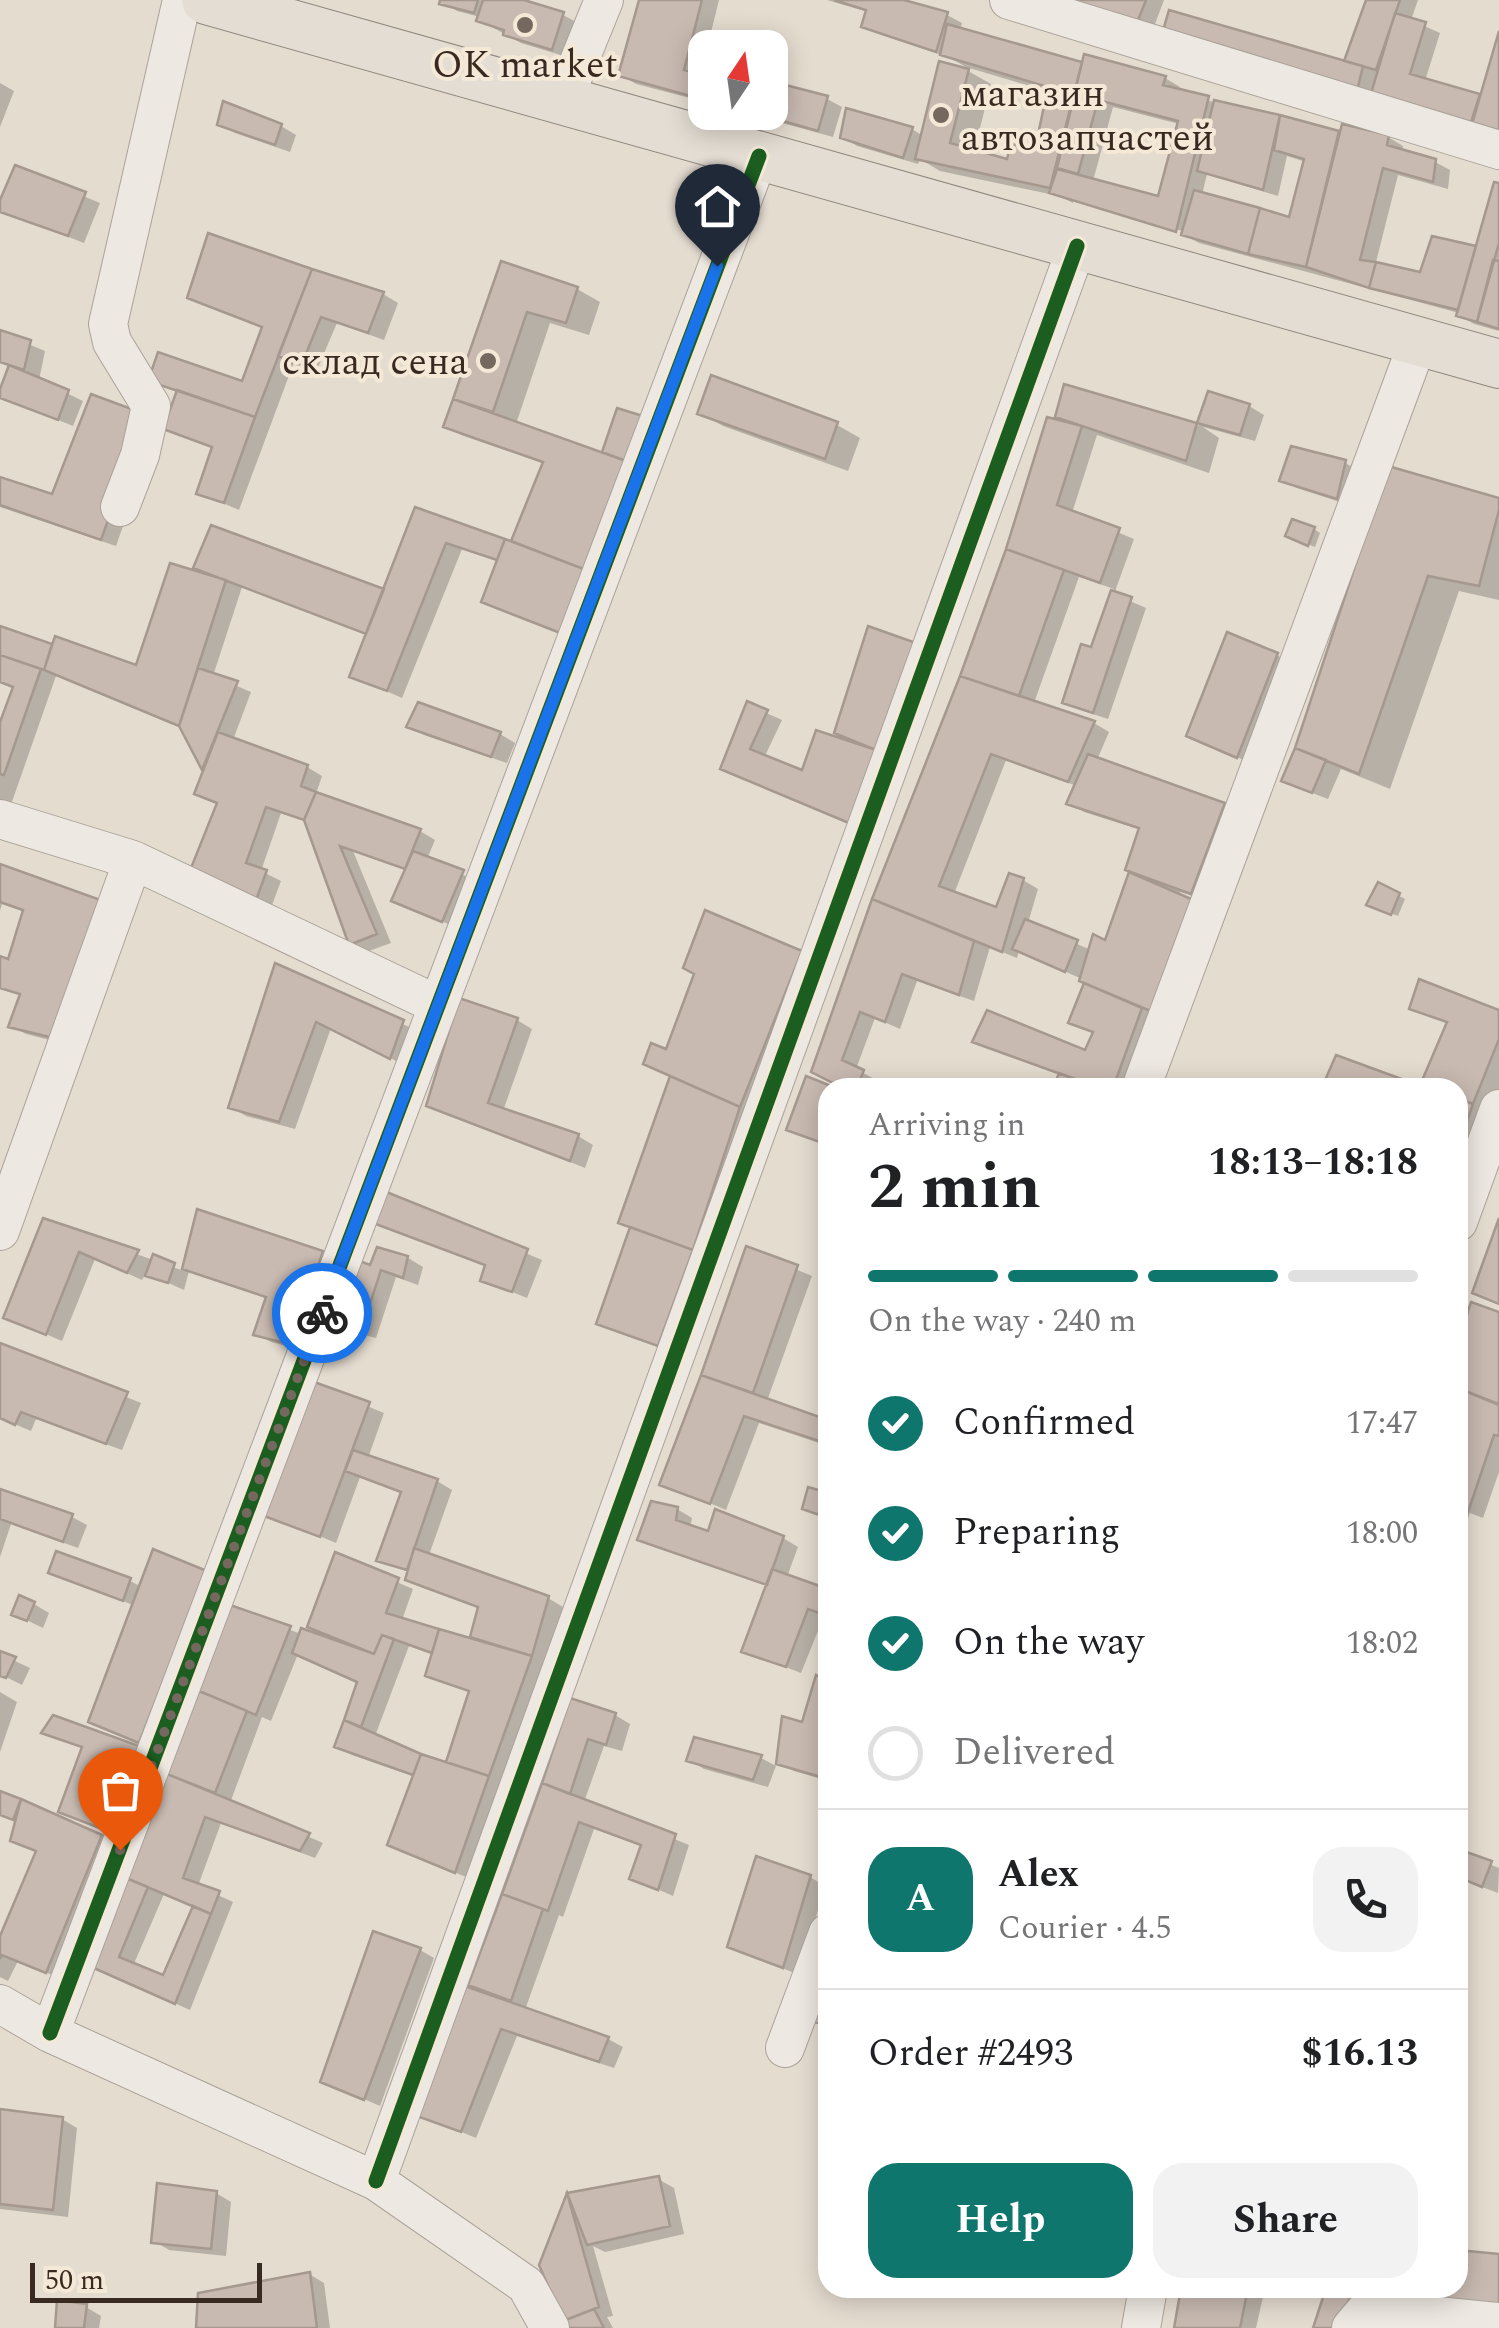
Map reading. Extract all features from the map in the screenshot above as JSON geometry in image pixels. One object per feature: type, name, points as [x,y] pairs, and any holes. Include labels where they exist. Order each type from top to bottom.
[{"type":"main road","points":[[206,0],[1499,364]]},
{"type":"street","points":[[120,507],[140,455],[150,406],[112,342],[108,324],[182,0]]},
{"type":"street","points":[[563,101],[604,0]]},
{"type":"street","points":[[1008,0],[1499,150]]},
{"type":"street","points":[[50,2033],[759,156]]},
{"type":"street","points":[[376,2182],[1077,246]]},
{"type":"street","points":[[1146,1078],[1418,342]]},
{"type":"street","points":[[0,818],[133,860],[438,1005]]},
{"type":"street","points":[[0,1230],[133,860]]},
{"type":"street","points":[[1468,1194],[1499,1108]]},
{"type":"street","points":[[785,2048],[818,1960]]},
{"type":"street","points":[[0,2004],[50,2033],[376,2182],[526,2286],[550,2328]]},
{"type":"street","points":[[1141,2328],[1146,2298]]},
{"type":"street","points":[[1351,2328],[1367,2309],[1499,2322]]},
{"type":"building","points":[[440,0],[478,0],[474,13],[439,4]]},
{"type":"building","name":"OK market","points":[[483,0],[524,0],[564,12],[552,50],[503,35],[504,30],[476,21]]},
{"type":"building","points":[[639,0],[702,0],[694,30],[688,30],[684,70],[688,71],[688,95],[618,76]]},
{"type":"building","points":[[834,0],[904,0],[948,12],[936,52],[861,27],[866,10]]},
{"type":"building","points":[[1028,0],[1146,0],[1133,33]]},
{"type":"building","points":[[1366,0],[1400,0],[1376,70],[1344,61]]},
{"type":"building","points":[[1169,10],[1363,66],[1354,104],[1159,44]]},
{"type":"building","points":[[1395,13],[1426,22],[1410,74],[1480,94],[1466,138],[1367,107]]},
{"type":"building","name":"магазин автозапчастей","points":[[947,24],[1082,62],[1050,188],[915,159],[939,61],[969,69],[950,143],[1007,159],[1011,144],[1035,149],[1048,87],[940,55]]},
{"type":"building","points":[[1499,31],[1499,147],[1468,138]]},
{"type":"building","points":[[1084,54],[1166,76],[1163,85],[1209,96],[1176,232],[1049,193],[1057,169],[1158,196],[1178,121],[1098,100],[1078,174],[1057,168]]},
{"type":"building","points":[[788,86],[828,96],[818,131],[788,122]]},
{"type":"building","points":[[1214,100],[1280,115],[1263,190],[1197,171]]},
{"type":"building","points":[[223,101],[282,124],[275,145],[217,125]]},
{"type":"building","points":[[846,108],[913,127],[903,158],[840,138]]},
{"type":"building","points":[[1280,115],[1339,131],[1306,267],[1248,254],[1260,208],[1289,217],[1304,159],[1274,150]]},
{"type":"building","points":[[1342,124],[1389,135],[1387,145],[1436,159],[1433,182],[1383,168],[1360,260],[1376,262],[1369,288],[1306,267]]},
{"type":"building","points":[[15,165],[86,192],[68,236],[0,212],[0,200]]},
{"type":"building","points":[[1494,182],[1499,183],[1499,243],[1477,322],[1456,316]]},
{"type":"building","points":[[1194,190],[1260,208],[1248,254],[1181,235]]},
{"type":"building","points":[[208,233],[312,269],[255,417],[148,381],[158,352],[242,381],[262,327],[187,298]]},
{"type":"building","points":[[1432,236],[1476,246],[1458,310],[1369,288],[1376,262],[1420,272]]},
{"type":"building","points":[[1493,260],[1499,261],[1499,329],[1477,322]]},
{"type":"building","name":"склад сена","points":[[501,261],[578,287],[566,323],[527,312],[493,412],[453,399]]},
{"type":"building","points":[[312,269],[384,292],[368,333],[321,317],[301,366],[278,356]]},
{"type":"building","points":[[0,330],[31,340],[24,370],[0,362]]},
{"type":"building","points":[[9,365],[69,390],[58,420],[0,398]]},
{"type":"building","points":[[711,375],[838,422],[825,459],[697,414]]},
{"type":"building","points":[[1064,384],[1197,423],[1186,461],[1055,417]]},
{"type":"building","points":[[177,390],[255,417],[224,503],[196,494],[212,447],[163,429]]},
{"type":"building","points":[[1208,391],[1250,404],[1240,435],[1197,423]]},
{"type":"building","points":[[91,394],[145,414],[101,540],[0,505],[0,477],[52,494]]},
{"type":"building","points":[[453,399],[626,461],[586,570],[511,541],[543,462],[443,427]]},
{"type":"building","points":[[617,408],[643,416],[626,461],[602,452]]},
{"type":"building","points":[[1047,417],[1082,426],[1057,505],[1120,528],[1100,583],[1006,549]]},
{"type":"building","points":[[1291,446],[1346,460],[1337,499],[1279,481]]},
{"type":"building","points":[[1388,466],[1499,498],[1499,510],[1479,586],[1428,576],[1359,774],[1295,748]]},
{"type":"building","points":[[415,507],[505,539],[497,560],[446,543],[387,691],[349,677]]},
{"type":"building","points":[[1292,519],[1315,527],[1308,546],[1285,536]]},
{"type":"building","points":[[211,525],[384,589],[366,634],[193,568]]},
{"type":"building","points":[[505,539],[586,570],[563,634],[481,602]]},
{"type":"building","points":[[1006,549],[1064,570],[1019,696],[960,676]]},
{"type":"building","points":[[170,563],[226,580],[179,726],[44,670],[55,636],[136,665]]},
{"type":"building","points":[[1111,590],[1132,597],[1093,713],[1062,703],[1081,644],[1091,647]]},
{"type":"building","points":[[0,626],[52,644],[44,670],[0,655]]},
{"type":"building","points":[[868,626],[916,643],[876,750],[834,733]]},
{"type":"building","points":[[1227,632],[1278,653],[1237,758],[1186,736]]},
{"type":"building","points":[[0,655],[41,669],[4,775],[0,774],[0,722],[13,687],[0,682]]},
{"type":"building","points":[[198,668],[238,681],[202,770],[179,726]]},
{"type":"building","points":[[960,676],[1095,721],[1068,782],[991,754],[939,886],[996,907],[1009,873],[1024,878],[1002,952],[872,899]]},
{"type":"building","points":[[747,701],[768,710],[750,749],[802,770],[816,730],[876,750],[849,823],[720,769]]},
{"type":"building","points":[[418,702],[501,732],[491,757],[406,727]]},
{"type":"building","points":[[218,732],[308,765],[301,786],[316,792],[304,820],[266,807],[246,863],[267,870],[251,914],[183,888],[217,803],[194,794]]},
{"type":"building","points":[[1295,748],[1326,760],[1312,793],[1281,781]]},
{"type":"building","points":[[1088,754],[1225,803],[1191,894],[1125,870],[1139,828],[1066,804]]},
{"type":"building","points":[[316,792],[421,829],[405,869],[340,846],[377,934],[349,945],[304,820]]},
{"type":"building","points":[[413,851],[464,870],[442,922],[391,901]]},
{"type":"building","points":[[0,864],[106,902],[58,1039],[8,1027],[20,994],[0,988],[0,956],[8,959],[23,910],[0,902]]},
{"type":"building","points":[[1129,872],[1198,902],[1153,1012],[1079,981],[1093,934],[1105,940]]},
{"type":"building","points":[[1378,882],[1400,893],[1391,915],[1366,905]]},
{"type":"building","points":[[872,899],[974,941],[959,995],[902,974],[885,1022],[860,1012],[842,1060],[864,1070],[861,1078],[823,1078],[811,1072]]},
{"type":"building","points":[[705,910],[802,951],[740,1107],[643,1064],[651,1043],[666,1049],[694,974],[683,968]]},
{"type":"building","points":[[1025,919],[1078,940],[1065,972],[1012,949]]},
{"type":"building","points":[[275,963],[404,1020],[390,1059],[316,1022],[279,1122],[228,1108]]},
{"type":"building","points":[[1419,979],[1499,1010],[1499,1039],[1473,1104],[1468,1102],[1468,1078],[1423,1078],[1447,1022],[1409,1009]]},
{"type":"building","points":[[1084,983],[1142,1008],[1117,1078],[1071,1078],[972,1042],[987,1010],[1085,1050],[1093,1032],[1068,1023]]},
{"type":"building","points":[[459,998],[518,1018],[488,1103],[579,1134],[570,1161],[426,1106]]},
{"type":"building","points":[[1336,1055],[1399,1078],[1326,1078]]},
{"type":"building","points":[[670,1076],[740,1107],[693,1250],[618,1223]]},
{"type":"building","points":[[806,1076],[818,1081],[818,1141],[786,1130]]},
{"type":"building","points":[[384,1191],[528,1249],[512,1292],[480,1281],[485,1265],[373,1223]]},
{"type":"building","points":[[197,1209],[323,1251],[293,1345],[253,1335],[266,1297],[182,1269]]},
{"type":"building","points":[[43,1218],[139,1250],[127,1273],[79,1252],[46,1335],[3,1318]]},
{"type":"building","points":[[1499,1218],[1499,1304],[1472,1293]]},
{"type":"building","points":[[630,1227],[693,1250],[658,1346],[596,1324]]},
{"type":"building","points":[[746,1246],[798,1265],[753,1393],[701,1375]]},
{"type":"building","points":[[377,1247],[408,1256],[403,1278],[381,1270],[361,1331],[335,1325],[357,1260],[370,1265]]},
{"type":"building","points":[[153,1254],[175,1263],[168,1283],[145,1276]]},
{"type":"building","points":[[1471,1302],[1499,1312],[1499,1404],[1468,1392]]},
{"type":"building","points":[[0,1343],[128,1392],[106,1444],[21,1412],[15,1425],[0,1418]]},
{"type":"building","points":[[701,1375],[818,1416],[818,1441],[744,1416],[710,1504],[659,1485]]},
{"type":"building","points":[[314,1382],[370,1402],[320,1537],[264,1516]]},
{"type":"building","points":[[1468,1392],[1499,1405],[1499,1436],[1494,1435],[1468,1512]]},
{"type":"building","points":[[353,1450],[438,1479],[407,1570],[376,1561],[401,1492],[345,1471]]},
{"type":"building","points":[[808,1487],[818,1490],[818,1515],[802,1509]]},
{"type":"building","points":[[0,1489],[73,1514],[63,1542],[0,1519]]},
{"type":"building","points":[[651,1501],[678,1507],[676,1520],[708,1531],[715,1509],[784,1536],[767,1585],[637,1540]]},
{"type":"building","points":[[414,1548],[549,1596],[532,1656],[470,1637],[478,1607],[405,1580]]},
{"type":"building","points":[[153,1549],[207,1571],[139,1743],[88,1722]]},
{"type":"building","points":[[56,1551],[131,1578],[123,1601],[48,1573]]},
{"type":"building","points":[[335,1552],[399,1578],[386,1613],[439,1629],[432,1653],[382,1635],[374,1654],[307,1627]]},
{"type":"building","points":[[772,1569],[818,1585],[818,1612],[808,1609],[786,1667],[741,1652]]},
{"type":"building","points":[[19,1595],[35,1602],[27,1621],[11,1615]]},
{"type":"building","points":[[230,1605],[291,1626],[256,1715],[199,1691]]},
{"type":"building","points":[[301,1628],[374,1654],[382,1635],[394,1639],[361,1727],[344,1720],[357,1682],[292,1653]]},
{"type":"building","points":[[439,1629],[532,1656],[489,1776],[446,1762],[469,1691],[425,1676]]},
{"type":"building","points":[[0,1651],[16,1657],[6,1678],[0,1676]]},
{"type":"building","points":[[816,1675],[818,1776],[776,1764],[782,1716],[802,1722]]},
{"type":"building","points":[[199,1691],[247,1711],[215,1793],[167,1774]]},
{"type":"building","points":[[570,1698],[616,1713],[606,1745],[588,1739],[570,1794],[542,1783]]},
{"type":"building","points":[[53,1715],[139,1746],[107,1831],[58,1812],[82,1747],[41,1733]]},
{"type":"building","points":[[344,1720],[421,1754],[413,1775],[334,1747]]},
{"type":"building","points":[[694,1737],[762,1755],[753,1780],[686,1761]]},
{"type":"building","points":[[421,1754],[489,1776],[455,1873],[387,1845]]},
{"type":"building","points":[[167,1774],[310,1833],[300,1851],[205,1817],[183,1878],[220,1891],[211,1914],[126,1878]]},
{"type":"building","points":[[542,1783],[676,1834],[658,1890],[629,1879],[641,1845],[579,1822],[548,1911],[502,1894]]},
{"type":"building","points":[[0,1791],[21,1799],[13,1820],[0,1815]]},
{"type":"building","points":[[21,1799],[102,1835],[46,1973],[2,1955],[0,1959],[0,1936],[36,1851],[10,1841]]},
{"type":"building","points":[[1468,1853],[1492,1861],[1482,1887],[1468,1881]]},
{"type":"building","points":[[756,1856],[811,1875],[783,1968],[727,1947]]},
{"type":"building","points":[[126,1878],[148,1887],[119,1957],[163,1975],[193,1906],[211,1914],[175,2004],[87,1965]]},
{"type":"building","points":[[502,1894],[543,1909],[511,2001],[468,1985]]},
{"type":"building","points":[[373,1931],[421,1948],[364,2100],[320,2082]]},
{"type":"building","points":[[462,1985],[609,2037],[599,2062],[501,2029],[461,2132],[414,2115]]},
{"type":"building","points":[[0,2109],[63,2117],[53,2210],[0,2204]]},
{"type":"building","points":[[659,2176],[670,2226],[587,2245],[567,2193]]},
{"type":"building","points":[[157,2183],[217,2191],[211,2249],[151,2243]]},
{"type":"building","points":[[567,2193],[599,2307],[563,2321],[539,2265]]},
{"type":"building","points":[[1468,2251],[1499,2254],[1499,2313],[1419,2306],[1421,2298],[1468,2298]]},
{"type":"building","points":[[310,2272],[317,2328],[196,2328],[198,2293]]},
{"type":"building","points":[[1179,2298],[1246,2298],[1240,2328],[1174,2328]]},
{"type":"building","points":[[1323,2298],[1350,2298],[1340,2328],[1313,2328]]},
{"type":"building","points":[[1390,2298],[1421,2298],[1419,2306]]},
{"type":"building","points":[[57,2300],[87,2304],[84,2328],[55,2328]]},
{"type":"building","points":[[594,2309],[604,2328],[567,2328],[563,2321]]},
{"type":"cycle path","points":[[50,2033],[759,156]]},
{"type":"cycle path","points":[[376,2181],[1077,246]]},
{"type":"way so far","points":[[120,1850],[322,1313]]},
{"type":"place","name":"OK market","points":[[525,25]]},
{"type":"place","name":"магазин автозапчастей","points":[[941,115]]},
{"type":"place","name":"склад сена","points":[[488,361]]},
{"type":"route","points":[[322,1313],[717,266]]}]
